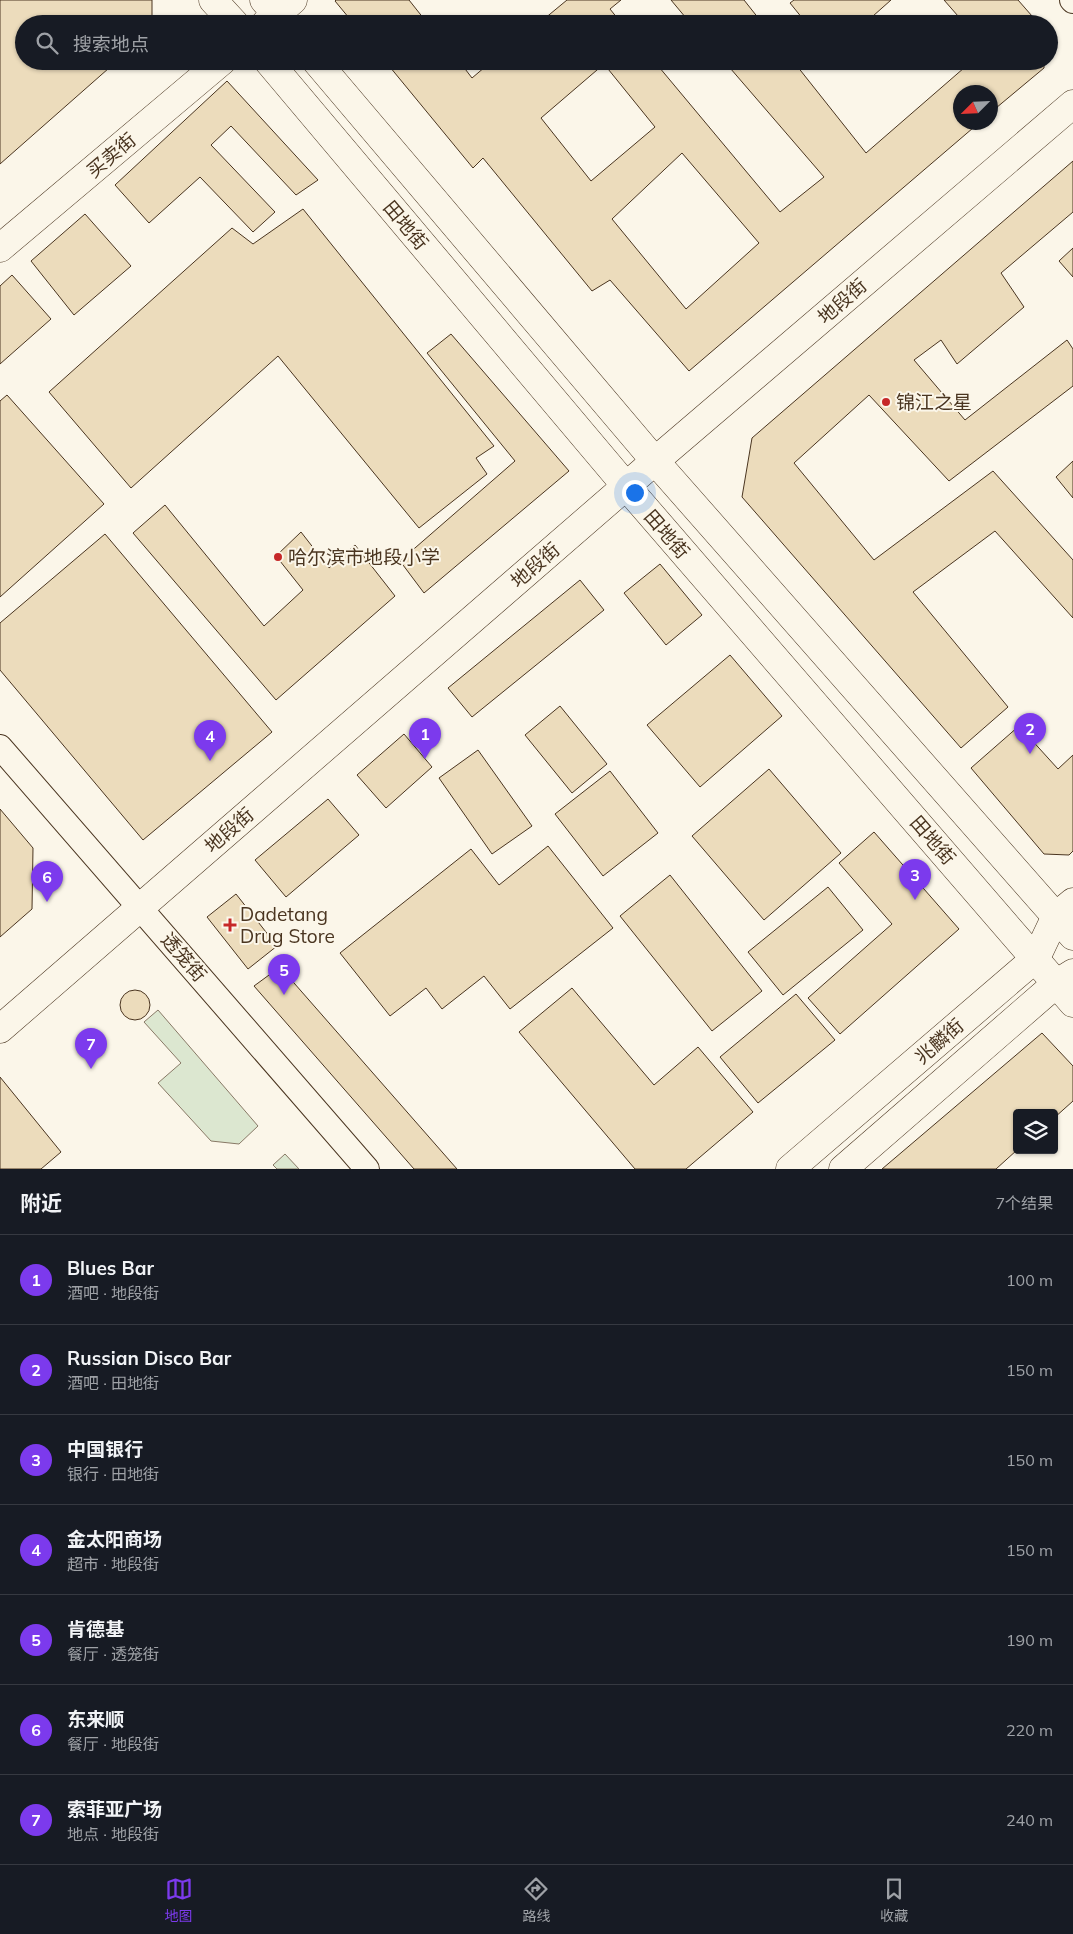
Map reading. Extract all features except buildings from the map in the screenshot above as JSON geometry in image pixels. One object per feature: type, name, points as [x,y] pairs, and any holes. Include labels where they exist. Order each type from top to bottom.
[{"type":"main road","points":[[213,0],[227,15]]},
{"type":"main road","name":"买卖街","points":[[0,248],[211,70]]},
{"type":"main road","name":"田地街","points":[[276,70],[626,486],[1036,958],[1068,986]]},
{"type":"main road","name":"田地街","points":[[324,70],[655,461],[1067,918]]},
{"type":"main road","name":"地段街","points":[[0,1029],[655,461],[1073,104]]},
{"type":"main road","name":"兆麟街","points":[[790,1169],[1036,958],[1067,918]]},
{"type":"main road","name":"兆麟街","points":[[843,1169],[1068,986]]},
{"type":"street","name":"透笼街","points":[[0,747],[368,1169]]},
{"type":"green space","points":[[158,1010],[258,1126],[239,1144],[211,1141],[158,1083],[181,1063],[144,1022]]},
{"type":"green space","points":[[285,1154],[299,1169],[277,1169],[273,1165]]},
{"type":"place","name":"锦江之星","points":[[886,402]]},
{"type":"place","name":"哈尔滨市地段小学","points":[[278,557]]},
{"type":"place","name":"Russian Disco Bar","points":[[1030,754]]},
{"type":"place","name":"Blues Bar","points":[[425,759]]},
{"type":"place","name":"金太阳商场","points":[[210,761]]},
{"type":"place","name":"中国银行","points":[[915,900]]},
{"type":"place","name":"东来顺","points":[[47,902]]},
{"type":"place","name":"Dadetang Drug Store","points":[[230,925]]},
{"type":"place","name":"肯德基","points":[[284,995]]},
{"type":"place","name":"索菲亚广场","points":[[91,1069]]}]
